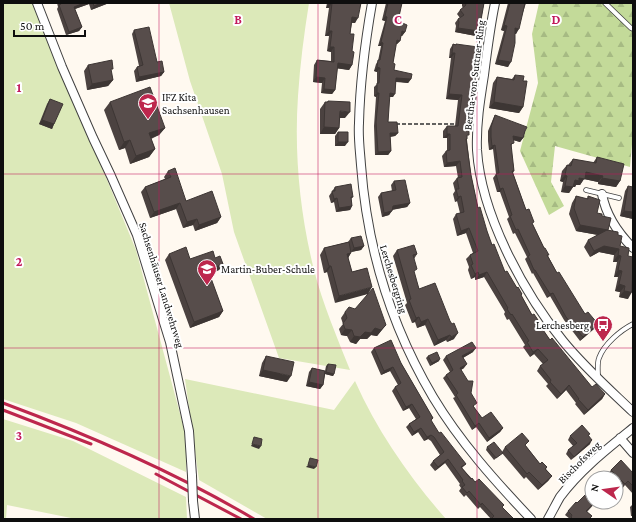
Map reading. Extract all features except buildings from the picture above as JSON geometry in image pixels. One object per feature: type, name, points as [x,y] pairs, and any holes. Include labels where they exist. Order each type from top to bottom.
[{"type":"street","name":"Sachsenhäuser Landwehrweg","points":[[37,3],[68,81],[137,235],[170,342],[189,431],[195,519]]},
{"type":"street","name":"Lerchesbergring","points":[[372,3],[362,68],[359,139],[367,216],[372,244],[384,287],[399,329],[433,397],[480,464],[531,519]]},
{"type":"street","name":"Bertha-von-Suttner-Ring","points":[[495,3],[477,124],[479,168],[486,195],[504,247],[529,292],[563,341],[633,412]]},
{"type":"street","points":[[602,194],[604,203],[616,229],[633,248]]},
{"type":"street","name":"Bischofsweg","points":[[548,519],[560,498],[578,476],[595,459],[633,428]]},
{"type":"street","points":[[620,438],[633,454]]},
{"type":"lane","points":[[605,3],[633,29]]},
{"type":"lane","points":[[586,190],[619,198]]},
{"type":"lane","points":[[598,378],[599,359],[602,352],[620,333],[633,324]]},
{"type":"path","points":[[389,124],[458,124]]},
{"type":"green space","points":[[3,3],[34,3],[136,250],[186,436],[186,472],[76,423],[3,399]]},
{"type":"green space","points":[[169,3],[309,3],[302,50],[298,96],[297,140],[299,184],[305,227],[314,270],[326,308],[350,370],[279,358],[234,232],[222,174],[190,81]]},
{"type":"green space","points":[[539,3],[633,3],[633,133],[630,167],[555,146],[551,182],[564,206],[549,215],[520,151],[538,83],[532,34]]},
{"type":"green space","points":[[185,379],[334,410],[355,381],[373,418],[395,453],[407,471],[446,519],[267,519],[199,480]]},
{"type":"green space","points":[[3,419],[73,441],[186,497],[187,519],[76,519],[7,505],[6,519],[3,519]]},
{"type":"railway","points":[[3,403],[131,455],[194,486],[254,519]]},
{"type":"railway","points":[[3,410],[91,444]]},
{"type":"railway","points":[[156,474],[241,519]]},
{"type":"place","name":"IFZ Kita Sachsenhausen","points":[[148,120]]},
{"type":"place","name":"Martin-Buber-Schule","points":[[207,286]]},
{"type":"place","name":"Lerchesberg","points":[[603,342]]}]
